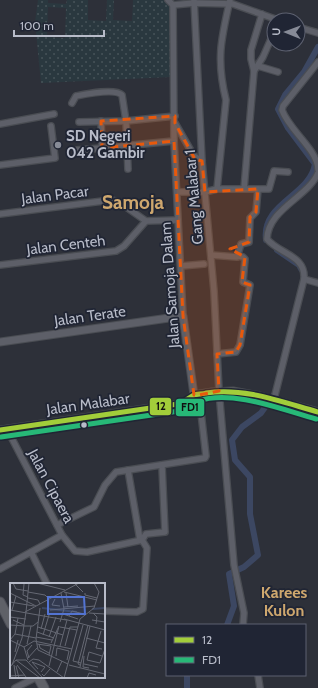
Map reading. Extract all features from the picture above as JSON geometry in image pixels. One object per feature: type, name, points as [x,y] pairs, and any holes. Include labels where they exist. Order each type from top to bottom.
[{"type":"main road","points":[[0,602],[10,622]]},
{"type":"main road","points":[[39,678],[44,688]]},
{"type":"street","points":[[168,0],[173,5],[194,1],[229,2],[266,16]]},
{"type":"street","name":"Gang Malabar 1","points":[[194,1],[202,161],[211,255],[219,392],[235,575],[244,612],[243,624]]},
{"type":"street","points":[[217,189],[226,100],[221,80],[220,54],[223,22],[229,2]]},
{"type":"street","name":"Jalan Samoja Dalam","points":[[173,5],[174,140],[183,316],[197,394]]},
{"type":"street","points":[[256,68],[251,59],[251,50],[262,14]]},
{"type":"street","points":[[306,29],[318,33]]},
{"type":"street","points":[[244,188],[256,68],[266,48]]},
{"type":"street","points":[[318,62],[283,106],[282,110],[293,130],[314,157],[318,164],[318,169]]},
{"type":"street","points":[[256,68],[278,72]]},
{"type":"street","points":[[72,103],[76,96],[119,93],[122,95],[126,121],[128,169]]},
{"type":"street","points":[[0,124],[54,114]]},
{"type":"street","points":[[78,122],[126,121],[175,116]]},
{"type":"street","points":[[101,121],[102,148]]},
{"type":"street","points":[[175,123],[194,156],[202,161]]},
{"type":"street","points":[[0,165],[54,158],[51,126]]},
{"type":"street","points":[[77,150],[174,140]]},
{"type":"street","points":[[177,192],[205,192],[217,189],[244,188],[270,189],[274,171],[288,172]]},
{"type":"street","points":[[275,400],[304,279],[300,264],[288,252],[270,242],[267,239],[267,234],[269,228],[282,211],[315,180],[318,174]]},
{"type":"street","points":[[238,256],[241,244],[248,243],[249,240],[250,218],[256,212],[258,189]]},
{"type":"street","name":"Jalan Pacar","points":[[0,214],[111,200],[119,202],[146,221]]},
{"type":"street","points":[[146,221],[178,220]]},
{"type":"street","name":"Jalan Centeh","points":[[0,266],[116,251],[124,246],[146,221]]},
{"type":"street","points":[[211,255],[234,258],[238,256],[246,259],[243,282],[250,284],[240,345],[236,352],[217,354]]},
{"type":"street","points":[[181,266],[204,264]]},
{"type":"street","points":[[304,279],[318,283]]},
{"type":"street","name":"Jalan Terate","points":[[0,342],[183,316]]},
{"type":"street","name":"Jalan Malabar","points":[[3,429],[178,404],[187,401],[197,394],[233,391],[260,396],[318,412]]},
{"type":"street","points":[[57,525],[91,509],[96,504],[106,485],[116,472],[162,466],[205,458],[206,456],[197,394]]},
{"type":"street","name":"Jalan Cipaera","points":[[0,569],[62,534],[3,429]]},
{"type":"street","points":[[62,534],[75,551],[81,553],[141,540],[146,534],[165,530],[162,466]]},
{"type":"street","points":[[105,611],[137,612],[143,609],[147,548],[141,540],[128,470]]},
{"type":"street","points":[[31,552],[46,583]]},
{"type":"street","points":[[258,676],[260,688]]},
{"type":"street","points":[[15,688],[36,678]]},
{"type":"highlighted area","points":[[175,116],[175,123],[195,159],[202,161],[205,192],[258,189],[256,212],[250,217],[249,242],[230,249],[245,257],[242,282],[250,285],[240,345],[236,352],[217,354],[219,391],[199,395],[194,395],[183,316],[174,141],[102,148],[101,121]]},
{"type":"shaded area","points":[[38,0],[48,0],[48,3],[66,4],[67,0],[88,0],[88,20],[106,21],[107,0],[114,0],[113,20],[132,21],[133,0],[169,0],[171,77],[41,83],[35,22]],"holes":[[[48,7],[66,8],[65,38],[47,37]]]},
{"type":"waterway","points":[[266,240],[266,227],[271,217],[278,208],[305,184],[311,175],[315,164],[288,128],[278,109],[285,95],[304,72],[318,47]]},
{"type":"waterway","points":[[277,250],[299,265],[301,269]]},
{"type":"waterway","points":[[227,624],[234,606],[229,574],[244,567],[258,555],[250,514],[250,477],[235,460],[232,440],[242,427],[261,413],[273,396]]},
{"type":"waterway","points":[[187,676],[187,688]]},
{"type":"transit line","name":"12","points":[[0,430],[178,404],[194,395],[220,392],[234,392],[263,396],[318,412]]},
{"type":"transit line","name":"FD1","points":[[1,437],[179,411],[191,407],[198,401],[226,397],[257,402],[316,419]]},
{"type":"place","name":"SD Negeri 042 Gambir","points":[[58,145]]},
{"type":"district","name":"Samoja","points":[[133,202]]},
{"type":"district","name":"Karees Kulon","points":[[284,601]]}]
